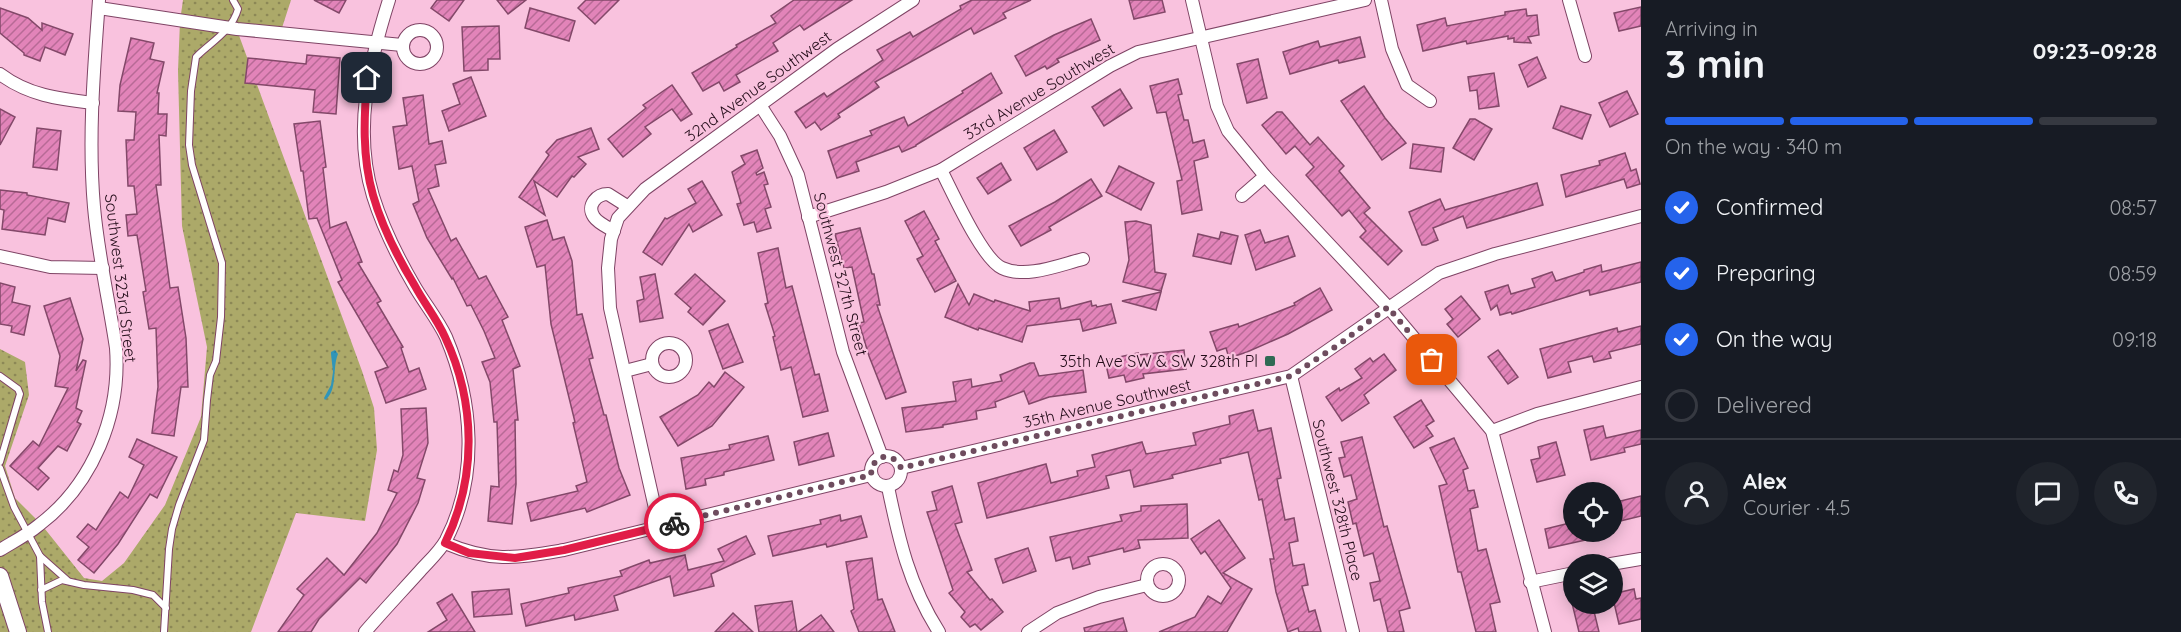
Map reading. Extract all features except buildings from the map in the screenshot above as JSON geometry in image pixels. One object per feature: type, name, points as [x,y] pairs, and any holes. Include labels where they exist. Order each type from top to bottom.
[{"type":"main road","points":[[0,576],[18,632]]},
{"type":"street","points":[[366,632],[445,543],[461,505],[469,465],[469,425],[462,383],[445,336],[388,236],[372,194],[365,156],[364,116],[367,78],[375,42],[389,0]]},
{"type":"street","name":"32nd Avenue Southwest","points":[[659,526],[610,308],[608,268],[610,239],[618,218],[645,189],[837,49],[913,0]]},
{"type":"street","points":[[1192,0],[1217,106],[1228,131],[1265,176],[1388,307],[1492,431],[1545,632]]},
{"type":"street","name":"33rd Avenue Southwest","points":[[808,217],[896,189],[941,170],[1110,66],[1138,52],[1365,0]]},
{"type":"street","points":[[1381,0],[1392,49],[1407,85],[1430,101]]},
{"type":"street","points":[[1569,0],[1585,56]]},
{"type":"street","points":[[99,4],[229,28],[402,45]]},
{"type":"street","name":"Southwest 323rd Street","points":[[0,550],[40,524],[84,477],[100,447],[112,411],[117,365],[94,208],[92,178],[93,103],[99,4]]},
{"type":"street","points":[[0,74],[39,95],[93,103]]},
{"type":"street","name":"Southwest 327th Street","points":[[759,105],[780,136],[798,175],[843,352],[882,457]]},
{"type":"street","points":[[941,170],[985,252],[996,265],[1008,270],[1031,271],[1083,259]]},
{"type":"street","points":[[1242,196],[1265,176]]},
{"type":"street","points":[[614,231],[594,217],[591,212],[593,201],[597,196],[608,194],[627,206]]},
{"type":"street","name":"35th Avenue Southwest","points":[[901,468],[1291,376],[1439,273],[1495,254],[1641,216]]},
{"type":"street","points":[[0,256],[50,267],[103,268]]},
{"type":"street","points":[[625,371],[652,364]]},
{"type":"street","name":"Southwest 328th Place","points":[[1291,376],[1353,632]]},
{"type":"street","points":[[1492,431],[1537,414],[1641,387]]},
{"type":"street","points":[[882,457],[892,457],[901,468],[900,478],[888,487],[875,483],[871,475],[872,465],[882,457]]},
{"type":"street","points":[[445,543],[469,553],[515,558],[564,550],[871,475]]},
{"type":"street","points":[[888,487],[898,535],[915,588],[939,632]]},
{"type":"street","points":[[1623,562],[1641,559]]},
{"type":"street","points":[[1530,582],[1563,575]]},
{"type":"street","points":[[1028,632],[1057,613],[1100,597],[1147,585]]},
{"type":"lane","points":[[164,632],[172,529],[204,440],[210,375],[216,361],[221,317],[223,275],[220,251],[192,165],[189,145],[191,91],[196,57],[229,28],[235,19],[238,9],[233,0]]},
{"type":"lane","points":[[0,376],[18,389],[20,394],[0,462]]},
{"type":"lane","points":[[0,468],[14,507],[40,556],[42,602],[48,632]]},
{"type":"lane","points":[[40,556],[68,581]]},
{"type":"lane","points":[[41,590],[62,580],[143,592],[153,595],[166,608]]},
{"type":"shaded area","points":[[183,0],[291,0],[280,34],[237,30],[374,408],[377,450],[365,521],[296,513],[251,632],[0,632],[0,349],[25,362],[29,395],[5,466],[15,498],[41,524],[84,578],[102,581],[124,563],[165,505],[201,417],[207,347],[182,226],[178,71]]},
{"type":"water","points":[[335,350],[338,354],[332,391],[325,400],[333,372],[331,352]]},
{"type":"way so far","points":[[674,523],[871,475],[872,465],[882,457],[892,457],[901,468],[1291,376],[1341,343],[1388,307],[1432,360]]},
{"type":"place","name":"35th Ave SW & SW 328th Pl","points":[[1270,361]]},
{"type":"route","points":[[367,78],[364,116],[365,156],[372,194],[388,236],[445,336],[462,383],[469,425],[469,465],[461,505],[445,543],[469,553],[515,558],[564,550],[674,523]]}]
